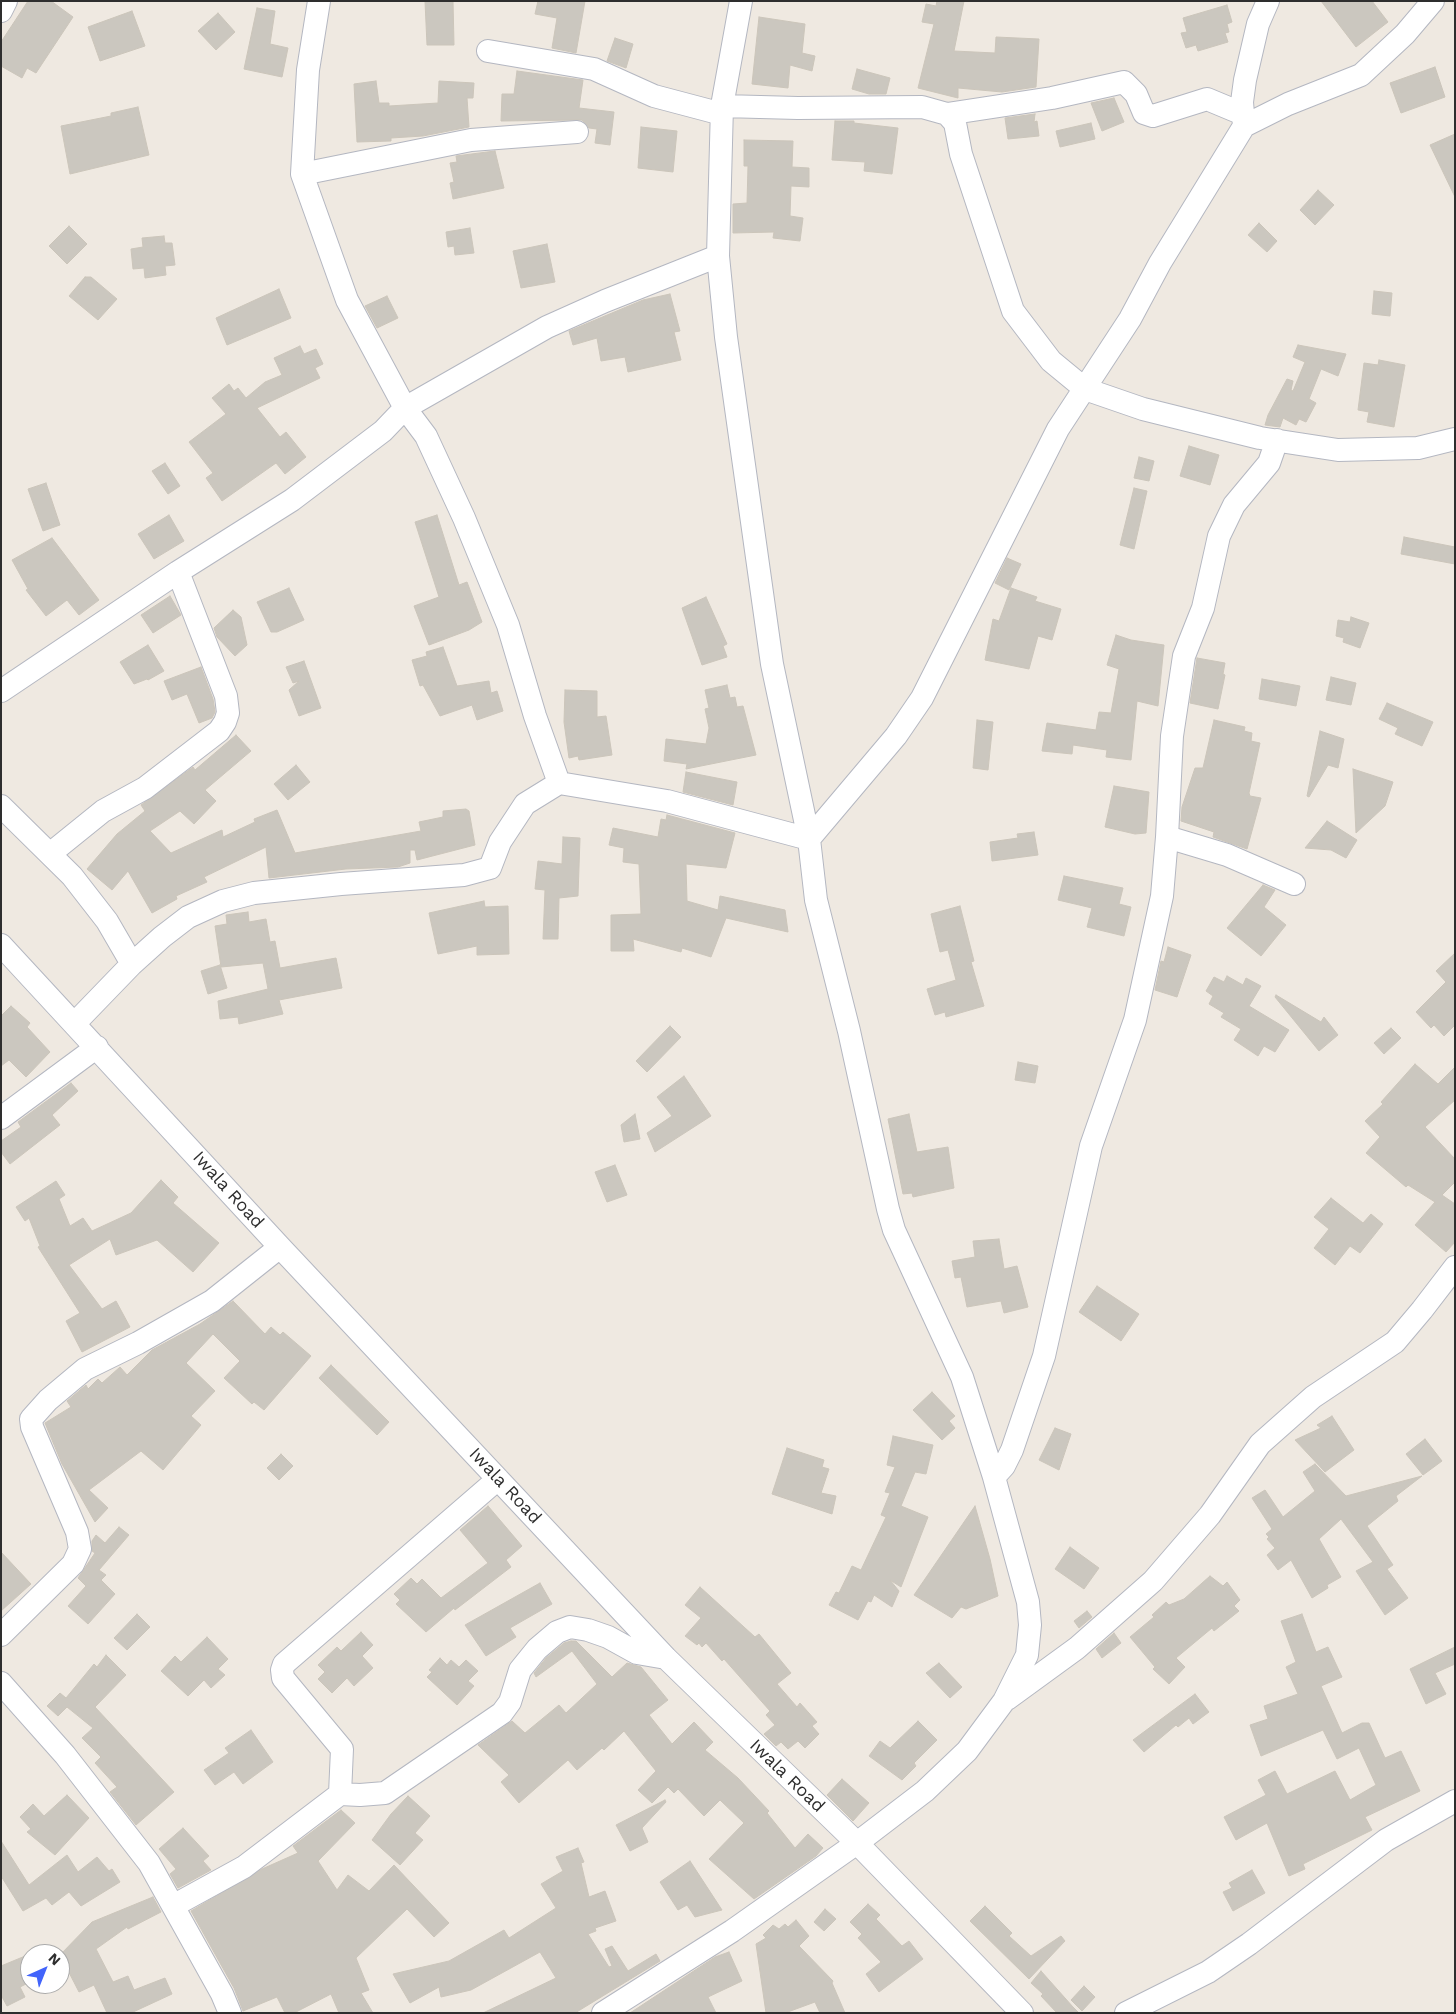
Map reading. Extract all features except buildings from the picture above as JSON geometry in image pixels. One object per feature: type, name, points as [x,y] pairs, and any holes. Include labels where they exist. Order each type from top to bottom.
[{"type":"street","points":[[1,11],[6,1]]},
{"type":"street","points":[[318,1],[308,70],[302,174],[347,300],[405,408],[426,436],[464,518],[508,625],[535,716],[559,783]]},
{"type":"street","points":[[603,2013],[732,1931],[857,1843],[925,1791],[968,1751],[1004,1701],[1027,1655],[1030,1625],[1028,1602],[994,1478],[962,1377],[894,1230],[888,1209],[849,1031],[816,900],[808,839],[772,664],[726,337],[718,256],[722,110],[741,1]]},
{"type":"street","points":[[808,839],[896,736],[922,698],[1058,429],[1130,319],[1160,263],[1243,120],[1242,102],[1246,80],[1258,24],[1268,1]]},
{"type":"street","points":[[947,114],[1052,98],[1124,82],[1136,94],[1144,113],[1152,116],[1207,99],[1243,120],[1288,104],[1360,74],[1405,34],[1433,1]]},
{"type":"street","points":[[488,51],[594,69],[654,96],[722,110],[934,108],[947,114],[955,123],[961,154],[1013,311],[1050,360],[1085,388],[1143,409],[1277,440],[1338,450],[1418,448],[1455,439]]},
{"type":"street","points":[[302,174],[471,140],[577,132]]},
{"type":"street","points":[[1,691],[178,572],[292,500],[383,431],[405,408],[547,327],[605,301],[718,256]]},
{"type":"street","points":[[994,1478],[1004,1466],[1012,1450],[1044,1356],[1091,1146],[1135,1020],[1162,896],[1172,736],[1184,656],[1204,608],[1219,536],[1234,505],[1269,464],[1277,440]]},
{"type":"street","points":[[51,853],[103,811],[145,788],[219,731],[225,722],[228,713],[226,696],[178,572]]},
{"type":"street","points":[[75,1023],[132,964],[188,917],[223,901],[254,894],[341,884],[464,876],[490,868],[500,842],[525,804],[559,783],[667,801],[808,839]]},
{"type":"street","points":[[1,806],[51,853],[107,921],[132,964]]},
{"type":"street","points":[[1167,837],[1227,855],[1294,884]]},
{"type":"street","name":"Iwala Road","points":[[1,945],[280,1247],[666,1658],[857,1843],[1022,2013]]},
{"type":"street","points":[[1,1118],[97,1047]]},
{"type":"street","points":[[1,1635],[73,1564],[80,1550],[77,1532],[32,1427],[31,1419],[48,1400],[86,1369],[138,1343],[212,1301],[280,1247]]},
{"type":"street","points":[[1004,1701],[1077,1648],[1153,1581],[1210,1515],[1260,1444],[1313,1397],[1395,1342],[1455,1267]]},
{"type":"street","points":[[340,1794],[342,1748],[283,1678],[282,1670],[284,1664],[498,1479]]},
{"type":"street","points":[[173,1906],[244,1867],[340,1794],[385,1793],[502,1713],[510,1702],[520,1670],[536,1649],[557,1632],[570,1627],[588,1630],[608,1637],[637,1653],[666,1658]]},
{"type":"street","points":[[1,1683],[65,1755],[149,1863],[222,1994],[230,2013]]},
{"type":"street","points":[[1126,2013],[1208,1972],[1249,1944],[1386,1840],[1455,1801]]}]
